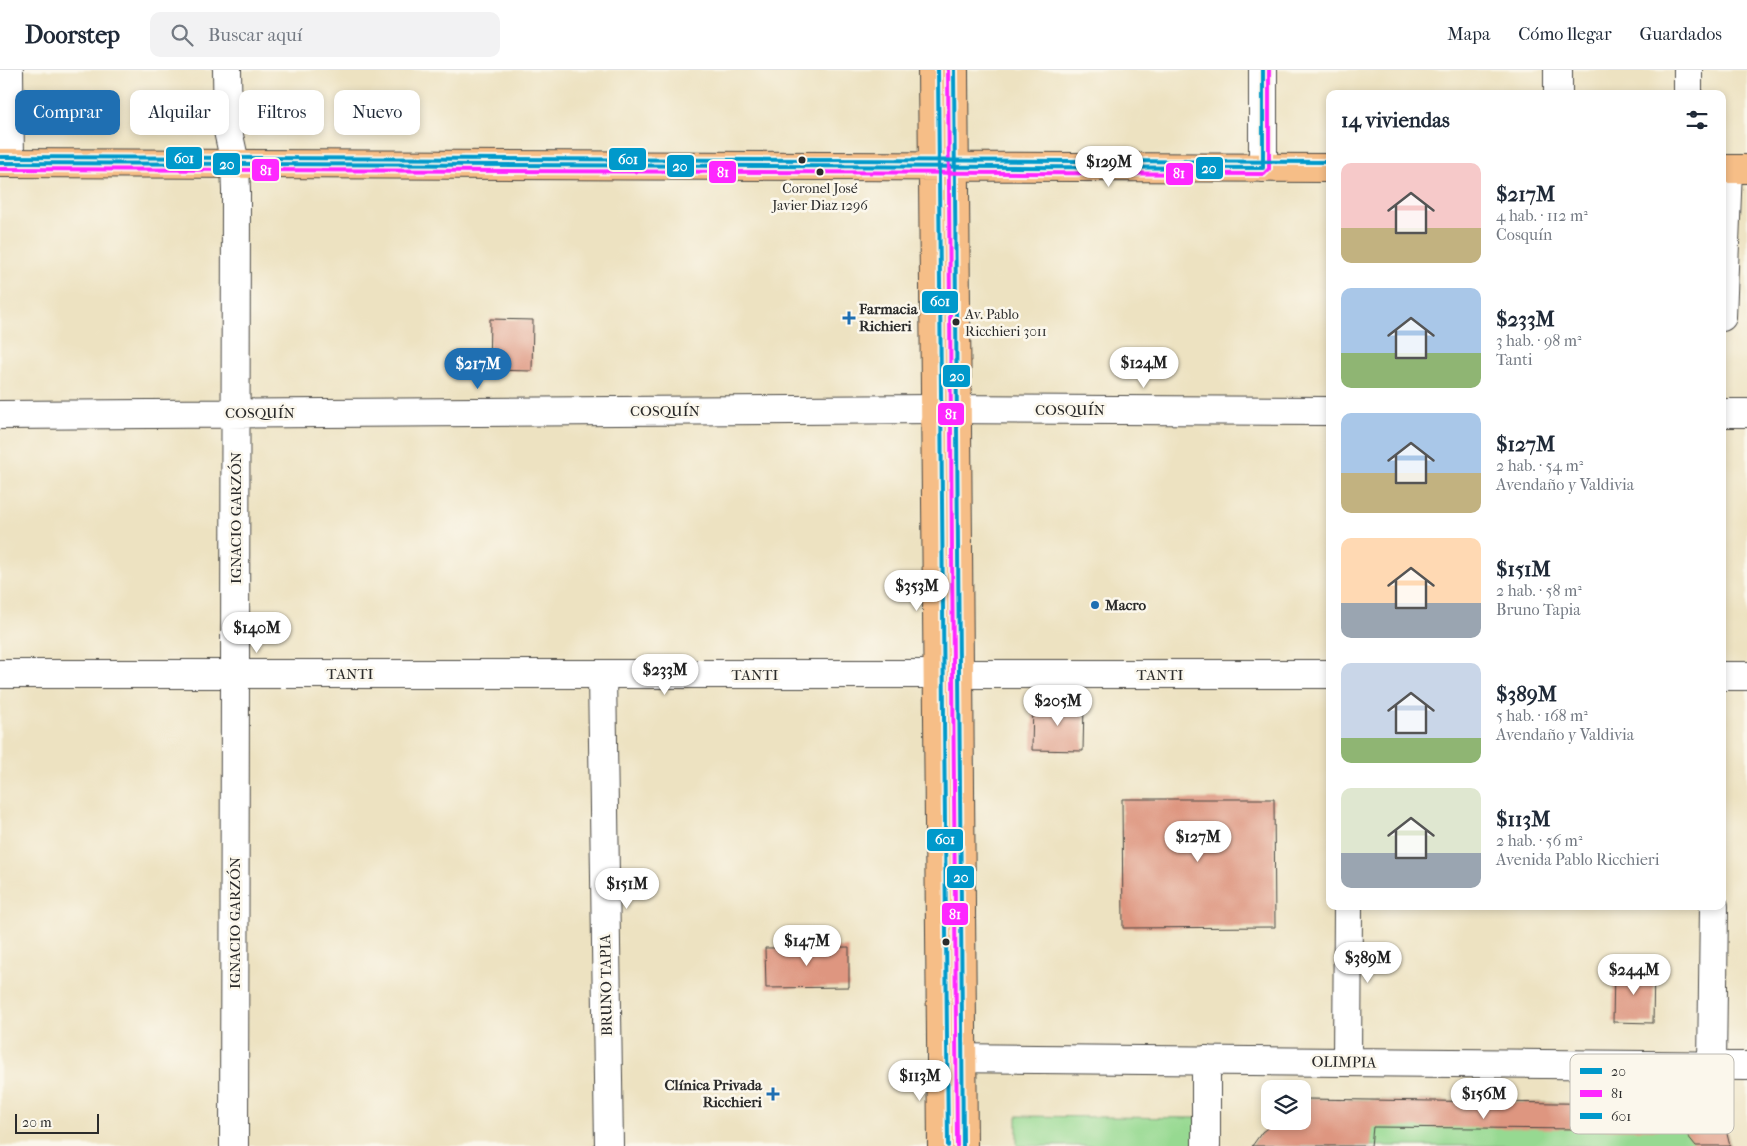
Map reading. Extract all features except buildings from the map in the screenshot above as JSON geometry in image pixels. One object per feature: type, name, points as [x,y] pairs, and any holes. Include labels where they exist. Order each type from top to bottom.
[{"type":"main road","points":[[932,70],[944,166]]},
{"type":"main road","points":[[954,70],[944,166],[946,409],[952,1058],[963,1146]]},
{"type":"main road","points":[[5,162],[1326,168]]},
{"type":"main road","points":[[942,1146],[952,1058]]},
{"type":"street","points":[[5,162],[9,70]]},
{"type":"street","name":"IGNACIO GARZÓN","points":[[227,70],[228,131],[235,163],[236,673],[234,1146]]},
{"type":"street","points":[[1263,70],[1263,168]]},
{"type":"street","points":[[1558,70],[1558,90]]},
{"type":"street","points":[[1688,70],[1688,90]]},
{"type":"street","points":[[1726,263],[1733,169]]},
{"type":"street","name":"COSQUÍN","points":[[0,415],[946,409],[1326,411]]},
{"type":"street","points":[[1726,413],[1747,413]]},
{"type":"street","name":"TANTI","points":[[0,674],[949,676],[1326,674]]},
{"type":"street","name":"BRUNO TAPIA","points":[[602,675],[609,1146]]},
{"type":"street","points":[[1726,676],[1747,676]]},
{"type":"street","points":[[1347,1062],[1348,910]]},
{"type":"street","points":[[1712,1054],[1714,910]]},
{"type":"street","name":"OLIMPIA","points":[[952,1058],[1570,1064]]},
{"type":"street","points":[[1206,1060],[1206,1146]]},
{"type":"street","name":"OLIMPIA","points":[[1734,1066],[1747,1066]]},
{"type":"green space","points":[[1311,1099],[1570,1103],[1570,1134],[1727,1134],[1730,1146],[1252,1146],[1262,1132],[1269,1130],[1311,1130]]},
{"type":"green space","points":[[1017,1116],[1197,1118],[1197,1146],[1017,1146]]},
{"type":"transit line","name":"601","points":[[938,70],[948,1146]]},
{"type":"transit line","name":"81","points":[[948,70],[957,1146]]},
{"type":"transit line","name":"20","points":[[954,70],[963,1146]]},
{"type":"transit line","name":"20","points":[[0,163],[1263,168],[1263,70]]},
{"type":"transit line","name":"81","points":[[0,169],[1264,174],[1269,169],[1269,70]]},
{"type":"transit line","name":"601","points":[[0,157],[1326,162]]},
{"type":"place","name":"Coronel José Javier Diaz 1296","points":[[820,172]]},
{"type":"place","name":"Farmacia Richieri","points":[[849,318]]},
{"type":"place","name":"Av. Pablo Ricchieri 3011","points":[[956,322]]},
{"type":"place","name":"Macro","points":[[1095,605]]},
{"type":"place","name":"Clínica Privada Ricchieri","points":[[773,1094]]}]
